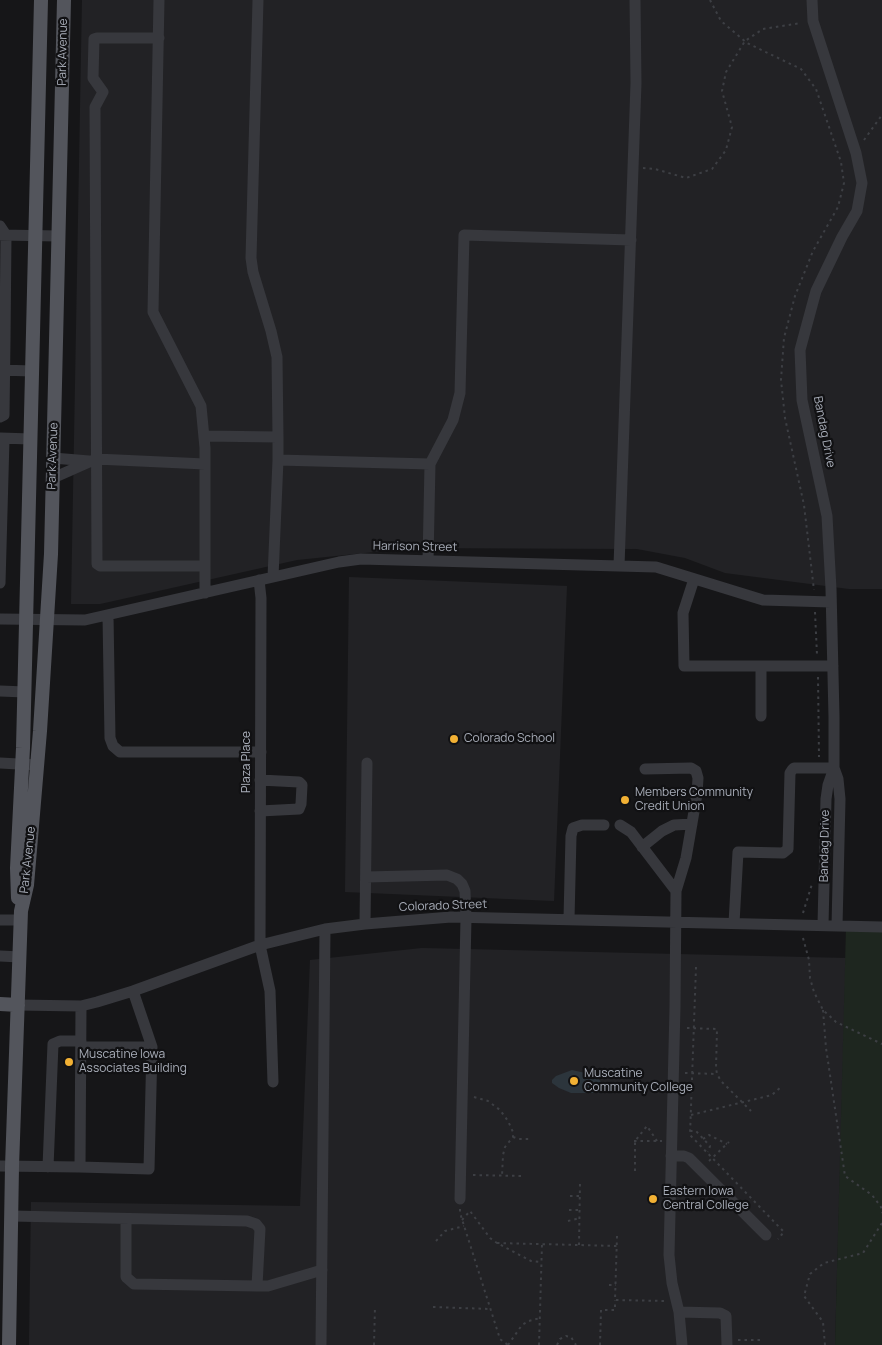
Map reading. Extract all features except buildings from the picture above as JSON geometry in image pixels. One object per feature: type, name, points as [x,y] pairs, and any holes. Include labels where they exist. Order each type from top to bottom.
[{"type":"main road","name":"Park Avenue","points":[[21,916],[18,901],[18,868],[25,692],[40,0]]},
{"type":"main road","name":"Park Avenue","points":[[9,1345],[5,1312],[12,1216],[6,1166],[18,1004],[21,916],[27,885],[47,620],[53,478],[64,0]]},
{"type":"main road","points":[[0,1004],[18,1004]]},
{"type":"street","points":[[159,0],[154,312],[201,406],[205,464],[204,593]]},
{"type":"street","points":[[258,0],[251,258],[253,272],[277,357],[278,460],[273,577]]},
{"type":"street","points":[[619,566],[634,167],[635,0]]},
{"type":"street","name":"Bandag Drive","points":[[812,0],[813,21],[856,153],[862,183],[857,211],[816,291],[800,350],[802,400],[827,516],[831,602],[834,768],[838,779],[840,799],[837,926]]},
{"type":"street","points":[[159,38],[97,38],[94,40],[93,78],[103,92],[96,106],[94,460],[98,565],[205,566]]},
{"type":"street","points":[[0,418],[4,415],[2,370],[2,232],[59,236]]},
{"type":"street","points":[[428,561],[430,464],[453,420],[460,393],[464,234],[631,240]]},
{"type":"street","points":[[2,370],[32,371]]},
{"type":"street","points":[[204,436],[278,437]]},
{"type":"street","points":[[0,583],[2,438],[31,439]]},
{"type":"street","points":[[53,458],[205,464]]},
{"type":"street","points":[[53,478],[94,460]]},
{"type":"street","points":[[278,460],[430,464]]},
{"type":"street","name":"Harrison Street","points":[[0,619],[86,620],[338,562],[361,559],[656,566],[763,600],[831,602]]},
{"type":"street","points":[[694,579],[683,613],[684,666],[832,666]]},
{"type":"street","name":"Plaza Place","points":[[259,580],[261,598],[260,945],[270,991],[272,1082]]},
{"type":"street","points":[[108,615],[110,738],[113,746],[120,752],[260,752]]},
{"type":"street","points":[[761,666],[761,716]]},
{"type":"street","points":[[0,691],[25,692]]},
{"type":"street","points":[[0,763],[37,765]]},
{"type":"street","points":[[365,924],[367,763]]},
{"type":"street","points":[[645,769],[691,768],[696,770],[698,778],[686,858],[676,890],[669,1268],[679,1312],[682,1345]]},
{"type":"street","points":[[734,923],[738,852],[783,852],[788,849],[790,773],[794,768],[834,768]]},
{"type":"street","name":"Bandag Drive","points":[[823,925],[826,799],[828,784],[834,768]]},
{"type":"street","points":[[260,780],[299,782],[302,785],[299,809],[260,811]]},
{"type":"street","points":[[642,847],[668,828],[692,824]]},
{"type":"street","points":[[569,919],[571,836],[573,828],[582,825],[604,825]]},
{"type":"street","points":[[620,826],[631,832],[676,890]]},
{"type":"street","points":[[366,877],[447,875],[457,879],[465,891],[460,1199]]},
{"type":"street","points":[[0,920],[21,916]]},
{"type":"street","name":"Colorado Street","points":[[18,1004],[81,1006],[133,991],[260,945],[325,930],[365,924],[466,918],[676,921],[882,927]]},
{"type":"street","points":[[321,1345],[325,930]]},
{"type":"street","points":[[0,956],[20,957]]},
{"type":"street","points":[[6,1166],[149,1169],[152,1047],[133,991]]},
{"type":"street","points":[[80,1167],[81,1006]]},
{"type":"street","points":[[48,1167],[53,1044],[60,1041],[81,1044],[152,1047]]},
{"type":"street","points":[[671,1156],[689,1158],[766,1235]]},
{"type":"street","points":[[12,1216],[247,1221],[256,1224],[260,1229],[257,1286]]},
{"type":"street","points":[[126,1219],[126,1277],[134,1284],[268,1286],[322,1270]]},
{"type":"street","points":[[679,1312],[720,1313],[726,1316],[730,1342]]},
{"type":"path","points":[[634,167],[656,169],[686,178],[712,169],[726,150],[732,127],[722,91],[726,72],[745,41],[763,29],[813,21]]},
{"type":"path","points":[[856,153],[882,115]]},
{"type":"path","points":[[803,942],[809,960],[810,978],[814,992],[823,1010],[836,1022],[882,1044]]},
{"type":"path","points":[[696,967],[690,1135],[784,1232],[776,1240],[772,1240],[766,1235]]},
{"type":"path","points":[[823,1010],[826,1048],[846,1176],[872,1195],[881,1207],[882,1213]]},
{"type":"path","points":[[674,1027],[717,1029],[717,1074],[721,1081],[751,1111]]},
{"type":"path","points":[[673,1072],[717,1074]]},
{"type":"path","points":[[691,1115],[772,1095],[782,1086]]},
{"type":"path","points":[[462,1095],[488,1101],[500,1110],[508,1121],[513,1137],[503,1155],[502,1176]]},
{"type":"path","points":[[635,1171],[634,1141],[647,1126],[657,1141]]},
{"type":"path","points":[[690,1131],[696,1131],[710,1146],[708,1153]]},
{"type":"path","points":[[700,1169],[728,1143],[709,1135],[703,1139]]},
{"type":"path","points":[[513,1137],[529,1139]]},
{"type":"path","points":[[634,1141],[672,1142]]},
{"type":"path","points":[[460,1175],[522,1176]]},
{"type":"path","points":[[579,1245],[580,1182]]},
{"type":"path","points":[[570,1196],[580,1196]]},
{"type":"path","points":[[460,1199],[460,1213],[500,1339],[511,1345]]},
{"type":"path","points":[[568,1210],[580,1210]]},
{"type":"path","points":[[462,1220],[470,1211],[490,1238],[531,1262],[541,1262]]},
{"type":"path","points":[[568,1221],[580,1218]]},
{"type":"path","points":[[825,1345],[823,1322],[804,1296],[810,1274],[824,1263],[863,1253],[882,1223]]},
{"type":"path","points":[[436,1241],[445,1232],[464,1226]]},
{"type":"path","points":[[497,1243],[617,1246]]},
{"type":"path","points":[[539,1345],[542,1244]]},
{"type":"path","points":[[609,1285],[616,1285]]},
{"type":"path","points":[[600,1345],[601,1310],[615,1310],[615,1300]]},
{"type":"path","points":[[374,1345],[375,1306]]},
{"type":"path","points":[[433,1307],[490,1309]]},
{"type":"path","points":[[508,1345],[522,1325],[540,1318]]},
{"type":"path","points":[[557,1345],[560,1339],[566,1336],[571,1338],[576,1345]]},
{"type":"path","points":[[730,1342],[760,1340]]},
{"type":"shaded area","points":[[82,0],[882,0],[882,589],[849,589],[725,573],[685,558],[637,549],[413,548],[297,560],[100,604],[71,604]]},
{"type":"shaded area","name":"Colorado School","points":[[349,577],[567,586],[554,901],[345,892]]},
{"type":"shaded area","points":[[846,928],[882,928],[882,1345],[835,1345]]},
{"type":"shaded area","name":"Muscatine Community College","points":[[422,948],[846,958],[835,1345],[29,1345],[31,1202],[300,1206],[310,960]]},
{"type":"shaded area","points":[[572,1070],[590,1074],[599,1079],[604,1092],[571,1093],[552,1083],[556,1076]]},
{"type":"place","name":"Colorado School","points":[[454,739]]},
{"type":"place","name":"Members Community Credit Union","points":[[625,800]]},
{"type":"place","name":"Muscatine Iowa Associates Building","points":[[69,1062]]},
{"type":"place","name":"Muscatine Community College","points":[[574,1081]]},
{"type":"place","name":"Eastern Iowa Central College","points":[[653,1199]]}]
